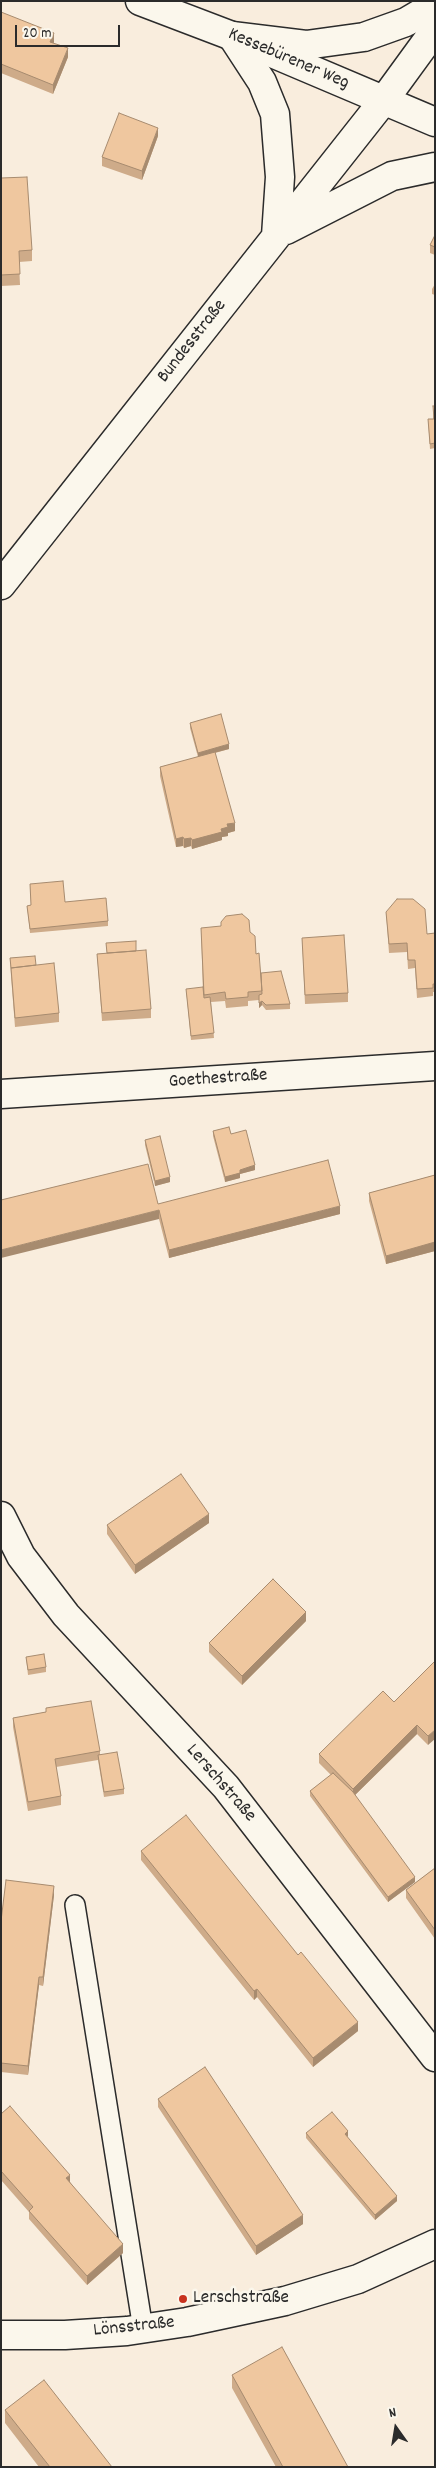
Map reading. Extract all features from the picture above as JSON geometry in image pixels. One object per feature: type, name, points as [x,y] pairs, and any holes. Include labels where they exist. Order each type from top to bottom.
[{"type":"main road","name":"Kessebürener Weg","points":[[140,1],[232,36],[435,122]]},
{"type":"main road","points":[[232,36],[306,45],[364,37],[406,22],[435,5]]},
{"type":"main road","name":"Bundesstraße","points":[[1,585],[384,100],[435,30]]},
{"type":"main road","points":[[232,36],[262,82],[275,114],[280,177],[276,236]]},
{"type":"main road","points":[[276,236],[331,205],[392,176],[435,167]]},
{"type":"main road","name":"Goethestraße","points":[[1,1094],[435,1066]]},
{"type":"main road","name":"Lerschstraße","points":[[1,1516],[21,1556],[66,1616],[226,1787],[435,2057]]},
{"type":"main road","name":"Lönsstraße","points":[[1,2334],[65,2335],[143,2329],[187,2322],[285,2301],[358,2279],[435,2244]]},
{"type":"lane","points":[[76,1905],[143,2329]]},
{"type":"building","points":[[1,12],[54,33],[50,42],[68,48],[53,85],[1,64]]},
{"type":"building","points":[[119,113],[158,128],[142,171],[102,157]]},
{"type":"building","points":[[27,177],[32,250],[19,251],[20,274],[1,275],[1,178]]},
{"type":"building","points":[[435,235],[435,247],[430,245]]},
{"type":"building","points":[[433,406],[435,406],[435,443],[430,444],[428,419],[434,419]]},
{"type":"building","points":[[221,714],[229,744],[198,753],[190,723]]},
{"type":"building","points":[[215,752],[235,823],[227,824],[228,827],[221,829],[222,832],[192,840],[191,838],[184,839],[183,837],[176,839],[160,767]]},
{"type":"building","points":[[63,881],[65,902],[106,898],[108,921],[30,929],[27,906],[31,905],[30,884]]},
{"type":"building","points":[[397,899],[413,899],[425,909],[427,934],[435,933],[435,984],[433,984],[433,988],[417,989],[415,960],[408,960],[407,943],[389,944],[386,912]]},
{"type":"building","points":[[242,914],[249,920],[250,932],[255,936],[256,954],[259,953],[262,991],[248,992],[248,997],[226,999],[225,992],[204,995],[201,928],[221,926],[221,922],[226,916]]},
{"type":"building","points":[[344,935],[348,993],[305,995],[302,938]]},
{"type":"building","points":[[136,941],[136,951],[107,953],[106,943]]},
{"type":"building","points":[[146,950],[151,1009],[102,1013],[97,954]]},
{"type":"building","points":[[35,956],[36,965],[11,968],[10,958]]},
{"type":"building","points":[[54,963],[59,1013],[15,1018],[11,968]]},
{"type":"building","points":[[281,971],[290,1004],[266,1005],[262,1001],[259,1003],[259,995],[262,994],[261,973]]},
{"type":"building","points":[[203,987],[204,998],[210,997],[214,1033],[191,1036],[186,989]]},
{"type":"building","points":[[229,1127],[231,1134],[246,1130],[255,1165],[240,1170],[240,1173],[225,1177],[213,1131]]},
{"type":"building","points":[[160,1136],[170,1177],[155,1181],[145,1140]]},
{"type":"building","points":[[328,1160],[340,1206],[169,1250],[159,1210],[1,1250],[1,1200],[148,1164],[158,1204]]},
{"type":"building","points":[[435,1175],[435,1242],[386,1256],[369,1193]]},
{"type":"building","points":[[181,1474],[209,1514],[135,1565],[107,1525]]},
{"type":"building","points":[[273,1579],[306,1612],[242,1676],[209,1643]]},
{"type":"building","points":[[44,1654],[46,1667],[28,1670],[26,1657]]},
{"type":"building","points":[[435,1661],[435,1730],[428,1736],[417,1725],[353,1789],[319,1754],[383,1691],[394,1702]]},
{"type":"building","points":[[91,1701],[100,1751],[55,1759],[61,1796],[28,1802],[13,1718],[46,1712],[46,1708]]},
{"type":"building","points":[[117,1752],[124,1789],[104,1792],[98,1755]]},
{"type":"building","points":[[333,1773],[353,1792],[415,1877],[388,1897],[310,1791]]},
{"type":"building","points":[[186,1815],[298,1955],[301,1952],[358,2022],[313,2058],[257,1989],[254,1991],[141,1851]]},
{"type":"building","points":[[435,1868],[435,1930],[406,1890]]},
{"type":"building","points":[[6,1880],[54,1886],[43,1977],[39,1977],[28,2066],[1,2063],[1,1921]]},
{"type":"building","points":[[205,2067],[303,2215],[256,2246],[158,2099]]},
{"type":"building","points":[[10,2106],[70,2175],[66,2178],[123,2244],[87,2276],[29,2211],[33,2207],[1,2171],[1,2114]]},
{"type":"building","points":[[332,2112],[348,2131],[345,2134],[397,2196],[375,2215],[306,2133]]},
{"type":"building","points":[[282,2347],[348,2467],[283,2467],[232,2375]]},
{"type":"building","points":[[44,2380],[112,2467],[50,2467],[5,2410]]},
{"type":"place","name":"Lerschstraße","points":[[183,2299]]}]
